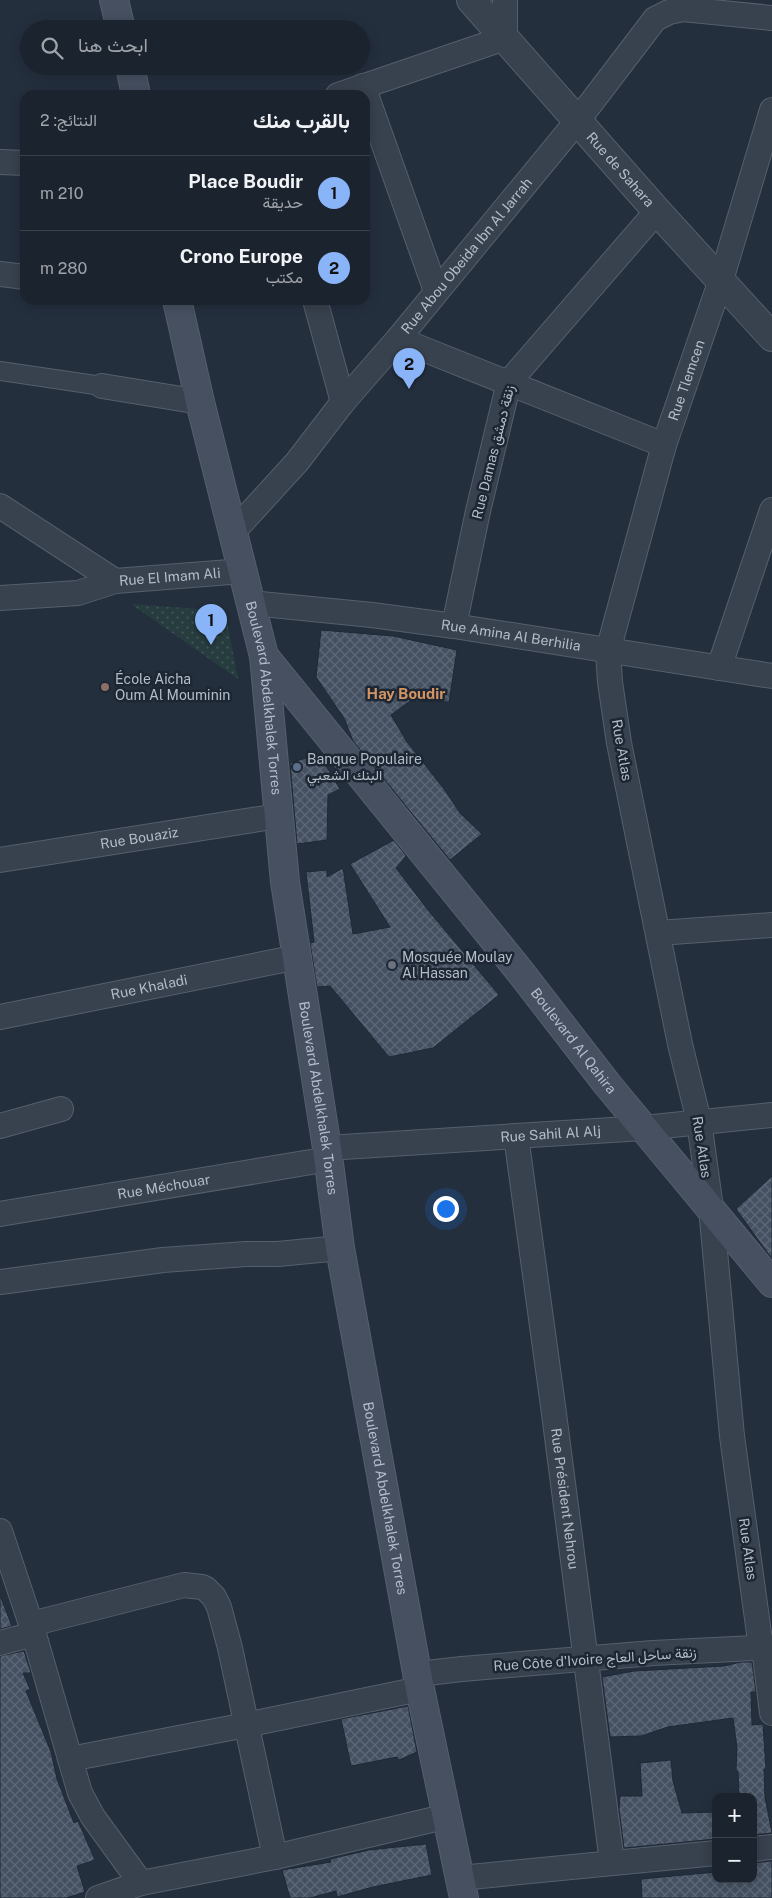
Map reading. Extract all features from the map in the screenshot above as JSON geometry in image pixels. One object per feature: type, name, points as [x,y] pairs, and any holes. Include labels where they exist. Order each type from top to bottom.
[{"type":"main road","points":[[114,0],[119,20]]},
{"type":"main road","points":[[132,75],[135,90]]},
{"type":"main road","name":"Boulevard Abdelkhalek Torres","points":[[178,305],[200,402],[264,656],[278,816],[286,882],[328,1153],[340,1248],[419,1681],[462,1888]]},
{"type":"main road","name":"Boulevard Al Qahira","points":[[264,656],[512,962],[643,1128],[772,1283]]},
{"type":"street","name":"Rue de Sahara","points":[[471,0],[772,337]]},
{"type":"street","points":[[352,90],[505,38],[505,0]]},
{"type":"street","points":[[654,10],[669,12],[683,9],[772,18]]},
{"type":"street","name":"Rue Abou Obeida Ibn Al Jarrah","points":[[233,532],[297,462],[343,402],[398,339],[578,120],[654,10]]},
{"type":"street","points":[[363,86],[364,90]]},
{"type":"street","points":[[370,106],[436,291]]},
{"type":"street","name":"Rue Tlemcen","points":[[608,651],[664,445],[721,280],[772,110]]},
{"type":"street","points":[[0,162],[20,163]]},
{"type":"street","name":"Rue Damas زنقة دمشق","points":[[454,626],[478,512],[509,382],[658,211]]},
{"type":"street","points":[[0,274],[20,276]]},
{"type":"street","points":[[316,305],[343,402]]},
{"type":"street","points":[[398,339],[664,445]]},
{"type":"street","points":[[0,371],[200,402]]},
{"type":"street","name":"Rue El Imam Ali","points":[[0,506],[115,581],[243,572]]},
{"type":"street","points":[[718,668],[772,510]]},
{"type":"street","points":[[0,598],[78,593],[115,581]]},
{"type":"street","name":"Rue Amina Al Berhilia","points":[[251,603],[372,615],[454,626],[772,676]]},
{"type":"street","name":"Rue Atlas","points":[[608,651],[610,682],[620,743],[680,1044],[699,1121],[711,1208],[732,1436],[766,1648],[772,1713]]},
{"type":"street","name":"Rue Bouaziz","points":[[0,860],[278,816]]},
{"type":"street","points":[[658,933],[772,926]]},
{"type":"street","name":"Rue Khaladi","points":[[0,1017],[298,957]]},
{"type":"street","points":[[0,1126],[61,1109]]},
{"type":"street","name":"Rue Sahil Al Alj","points":[[328,1153],[516,1136],[643,1128],[772,1115]]},
{"type":"street","name":"Rue Président Nehrou","points":[[516,1136],[554,1406],[612,1862]]},
{"type":"street","name":"Rue Méchouar","points":[[0,1214],[328,1153]]},
{"type":"street","points":[[0,1282],[163,1260],[246,1254],[278,1254],[340,1248]]},
{"type":"street","points":[[0,1531],[32,1629],[80,1793],[87,1807],[140,1883]]},
{"type":"street","points":[[0,1642],[32,1629],[184,1585],[202,1587],[214,1597],[219,1607],[275,1857]]},
{"type":"street","name":"Rue Côte d'Ivoire زنقة ساحل العاج","points":[[70,1759],[246,1725],[462,1669],[653,1653],[766,1648]]},
{"type":"street","points":[[98,1898],[140,1883],[275,1857],[448,1816]]},
{"type":"street","points":[[757,1849],[772,1847]]},
{"type":"street","points":[[462,1888],[612,1862],[712,1853]]},
{"type":"green space","points":[[131,604],[225,611],[238,679]]},
{"type":"building","points":[[321,630],[393,636],[457,650],[449,702],[410,701],[391,715],[407,742],[444,789],[460,813],[482,834],[450,860],[353,741],[344,718],[316,677]]},
{"type":"building","points":[[319,754],[340,789],[328,795],[327,840],[297,844],[290,763]]},
{"type":"building","name":"Mosquée Moulay Al Hassan","points":[[394,840],[406,856],[396,868],[428,910],[499,995],[433,1048],[389,1057],[330,986],[317,987],[310,943],[314,942],[306,872],[327,870],[327,877],[343,868],[353,934],[390,927],[350,864]]},
{"type":"building","points":[[772,1176],[772,1259],[736,1209]]},
{"type":"building","points":[[0,1598],[12,1626],[0,1629]]},
{"type":"building","points":[[24,1651],[31,1673],[23,1673],[30,1689],[26,1691],[51,1752],[57,1779],[74,1823],[78,1821],[95,1860],[77,1866],[85,1892],[66,1898],[0,1898],[0,1656]]},
{"type":"building","points":[[741,1662],[752,1662],[756,1692],[751,1692],[752,1725],[763,1724],[766,1769],[764,1769],[765,1797],[772,1833],[757,1835],[757,1793],[739,1793],[738,1771],[736,1771],[737,1748],[733,1718],[668,1727],[641,1736],[610,1737],[602,1677],[634,1671],[724,1666]]},
{"type":"building","points":[[408,1706],[417,1752],[399,1760],[397,1757],[351,1766],[341,1719]]},
{"type":"building","points":[[671,1760],[673,1781],[682,1813],[712,1812],[712,1839],[624,1848],[619,1809],[620,1796],[642,1796],[640,1763]]},
{"type":"building","points":[[426,1844],[432,1875],[373,1887],[337,1897],[336,1891],[310,1898],[290,1898],[282,1870],[331,1862],[330,1859],[369,1850]]},
{"type":"building","points":[[772,1861],[772,1898],[642,1898],[641,1879],[712,1872],[712,1883],[757,1883],[757,1863]]},
{"type":"place","name":"Crono Europe","points":[[409,389]]},
{"type":"place","name":"Place Boudir","points":[[211,645]]},
{"type":"place","name":"École Aicha Oum Al Mouminin","points":[[105,687]]},
{"type":"place","name":"Banque Populaire البنك الشعبي","points":[[297,767]]},
{"type":"place","name":"Mosquée Moulay Al Hassan","points":[[392,965]]},
{"type":"district","name":"Hay Boudir","points":[[406,693]]}]
